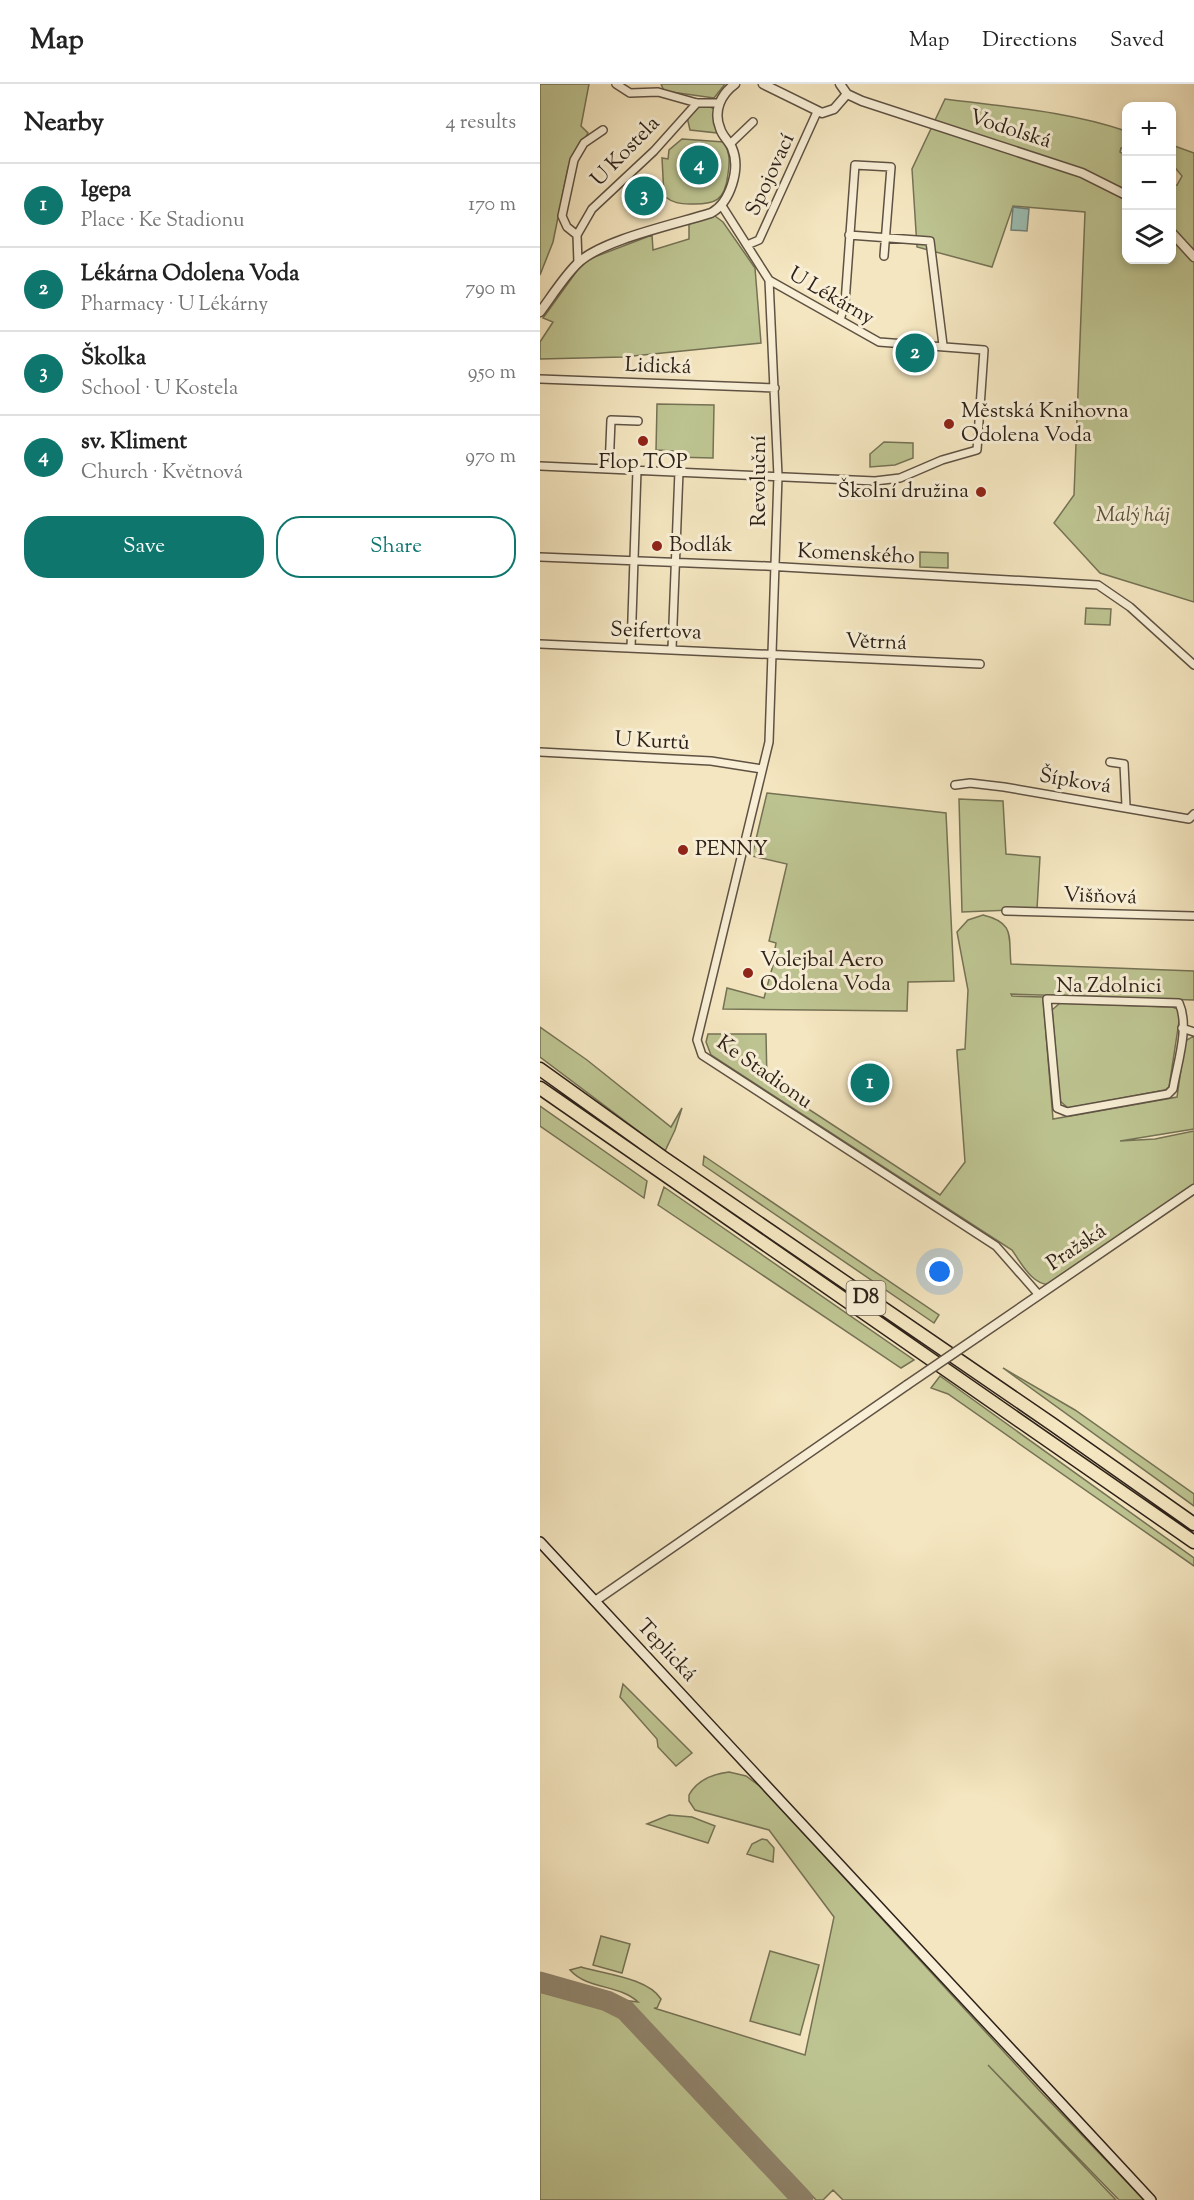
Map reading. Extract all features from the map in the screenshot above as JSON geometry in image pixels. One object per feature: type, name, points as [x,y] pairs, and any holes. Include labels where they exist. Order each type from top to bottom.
[{"type":"highway","name":"D8","points":[[540,1069],[664,1158],[1194,1524]]},
{"type":"highway","name":"D8","points":[[540,1088],[1194,1542]]},
{"type":"main road","name":"Teplická","points":[[540,1542],[1151,2200]]},
{"type":"street","points":[[616,84],[630,93],[658,92],[697,103],[719,103]]},
{"type":"street","points":[[540,312],[578,263],[600,249],[711,213],[722,206],[731,185],[734,155],[730,144],[719,128],[719,103],[735,84]]},
{"type":"street","points":[[763,84],[817,112],[834,109],[847,94],[840,84]]},
{"type":"street","name":"Vodolská","points":[[847,94],[1082,173],[1122,193]]},
{"type":"street","name":"U Kostela","points":[[578,263],[578,235],[592,209],[647,159],[697,103]]},
{"type":"street","name":"Spojovací","points":[[747,245],[759,240],[817,112]]},
{"type":"street","points":[[730,144],[753,122]]},
{"type":"street","points":[[578,235],[567,227],[562,216],[574,160],[584,143],[603,130]]},
{"type":"street","points":[[840,320],[845,303],[855,165],[891,167],[884,256]]},
{"type":"street","points":[[722,206],[770,280]]},
{"type":"street","points":[[849,235],[928,240],[943,345]]},
{"type":"street","points":[[1176,237],[1194,257]]},
{"type":"street","name":"U Lékárny","points":[[770,280],[879,342],[943,345],[984,350],[976,450],[890,480],[778,476]]},
{"type":"street","name":"Revoluční","points":[[762,769],[769,742],[770,654],[778,476],[770,280]]},
{"type":"street","name":"Lidická","points":[[540,379],[775,388]]},
{"type":"street","points":[[609,469],[611,420],[638,421]]},
{"type":"street","points":[[540,466],[778,476]]},
{"type":"street","points":[[631,648],[637,470]]},
{"type":"street","points":[[672,650],[679,471]]},
{"type":"street","name":"Komenského","points":[[540,557],[1098,585],[1130,607],[1194,665]]},
{"type":"street","name":"Seifertova","points":[[540,644],[770,654]]},
{"type":"street","name":"Větrná","points":[[770,654],[980,664]]},
{"type":"street","name":"U Kurtů","points":[[540,753],[711,761],[762,769]]},
{"type":"street","points":[[1110,762],[1124,764],[1126,806]]},
{"type":"street","name":"Ke Stadionu","points":[[762,769],[697,1040],[702,1055],[996,1246],[1039,1295]]},
{"type":"street","name":"Šípková","points":[[955,785],[1004,787],[1192,817]]},
{"type":"street","name":"Višňová","points":[[1006,911],[1194,916]]},
{"type":"street","name":"Na Zdolnici","points":[[1047,999],[1179,1003],[1183,1011],[1182,1028],[1173,1089],[1168,1094],[1067,1113],[1057,1108],[1047,999]]},
{"type":"street","points":[[1182,1028],[1194,1032]]},
{"type":"street","name":"Pražská","points":[[595,1601],[1194,1189]]},
{"type":"green space","points":[[540,84],[589,84],[581,126],[588,133],[568,168],[553,242],[540,275]]},
{"type":"green space","points":[[661,84],[725,84],[714,98],[664,91]]},
{"type":"green space","name":"Malý háj","points":[[945,99],[1059,114],[1122,130],[1120,152],[1122,153],[1122,264],[1176,264],[1176,185],[1182,176],[1176,169],[1176,146],[1194,153],[1194,602],[1100,573],[1054,523],[1074,495],[1085,212],[1013,206],[992,267],[917,247],[912,169]]},
{"type":"green space","points":[[705,105],[715,109],[714,123],[718,133],[690,130],[687,117],[698,107]]},
{"type":"green space","points":[[682,139],[724,142],[729,161],[727,183],[722,195],[713,202],[686,204],[674,202],[664,196],[662,158],[668,159],[669,150]]},
{"type":"green space","points":[[715,216],[723,222],[755,268],[761,343],[623,357],[540,359],[540,342],[553,322],[543,318],[584,261],[652,235],[653,250],[689,239],[689,224]]},
{"type":"green space","points":[[657,404],[714,405],[713,458],[673,457],[673,451],[656,450]]},
{"type":"green space","points":[[884,442],[913,443],[913,458],[895,465],[870,467],[870,454]]},
{"type":"green space","points":[[920,552],[948,553],[948,568],[920,567]]},
{"type":"green space","points":[[1086,608],[1111,609],[1110,625],[1085,624]]},
{"type":"green space","points":[[767,793],[946,813],[954,981],[908,982],[907,1011],[723,1009],[727,988],[764,998],[776,954],[774,954],[776,943],[769,941],[787,864],[752,856]]},
{"type":"green space","points":[[959,799],[1003,801],[1006,854],[1040,857],[1037,909],[962,912]]},
{"type":"green space","points":[[983,915],[994,918],[1006,927],[1010,939],[1011,964],[1194,971],[1194,1000],[1011,994],[1012,996],[1043,997],[1053,1119],[1177,1097],[1185,1041],[1194,1036],[1194,1129],[1120,1141],[1155,1139],[1194,1131],[1194,1184],[1052,1284],[1039,1282],[1034,1278],[1012,1250],[711,1055],[706,1042],[708,1034],[766,1034],[767,1082],[940,1195],[965,1162],[957,1050],[965,1049],[968,990],[957,932],[968,920]]},
{"type":"green space","points":[[1060,1003],[1178,1009],[1180,1015],[1169,1087],[1165,1090],[1068,1108],[1060,1101],[1052,1010]]},
{"type":"green space","points":[[540,1027],[587,1060],[671,1127],[682,1108],[665,1151],[540,1057]]},
{"type":"green space","points":[[540,1106],[647,1181],[644,1198],[540,1126]]},
{"type":"green space","points":[[704,1156],[939,1315],[934,1323],[703,1165]]},
{"type":"green space","points":[[664,1187],[914,1360],[901,1368],[658,1205]]},
{"type":"green space","points":[[1003,1368],[1075,1410],[1194,1494],[1194,1506]]},
{"type":"green space","points":[[940,1376],[1194,1558],[1194,1566],[948,1394],[931,1388]]},
{"type":"green space","points":[[623,1684],[692,1753],[676,1766],[658,1747],[657,1739],[620,1697]]},
{"type":"green space","points":[[729,1772],[746,1776],[761,1787],[1038,2089],[1144,2200],[1119,2200],[988,2065],[1116,2200],[843,2200],[833,2190],[823,2200],[816,2200],[630,2001],[638,2002],[622,1992],[586,1981],[570,1970],[581,1967],[636,1981],[655,1992],[661,1999],[657,2008],[654,2008],[805,2055],[834,1917],[769,1830],[695,1810],[689,1801],[689,1795],[696,1785],[717,1774]]},
{"type":"green space","points":[[669,1815],[692,1817],[715,1826],[708,1843],[647,1824]]},
{"type":"green space","points":[[762,1839],[767,1840],[774,1848],[773,1862],[747,1854],[752,1844]]},
{"type":"green space","points":[[601,1936],[630,1944],[622,1973],[593,1965]]},
{"type":"green space","points":[[770,1951],[819,1965],[800,2035],[750,2021]]},
{"type":"green space","points":[[540,1992],[605,2009],[618,2016],[791,2200],[540,2200]]},
{"type":"water","points":[[1013,207],[1029,209],[1027,231],[1011,230]]},
{"type":"taxiway","points":[[540,1982],[607,2001],[625,2010],[803,2200]]},
{"type":"place","name":"sv. Kliment","points":[[699,165]]},
{"type":"place","name":"Školka","points":[[644,196]]},
{"type":"place","name":"Lékárna Odolena Voda","points":[[915,353]]},
{"type":"place","name":"Městská Knihovna Odolena Voda","points":[[949,424]]},
{"type":"place","name":"Flop TOP","points":[[643,441]]},
{"type":"place","name":"Školní družina","points":[[981,492]]},
{"type":"place","name":"Bodlák","points":[[657,546]]},
{"type":"place","name":"PENNY","points":[[683,850]]},
{"type":"place","name":"Volejbal Aero Odolena Voda","points":[[748,973]]},
{"type":"place","name":"Igepa","points":[[870,1083]]}]
